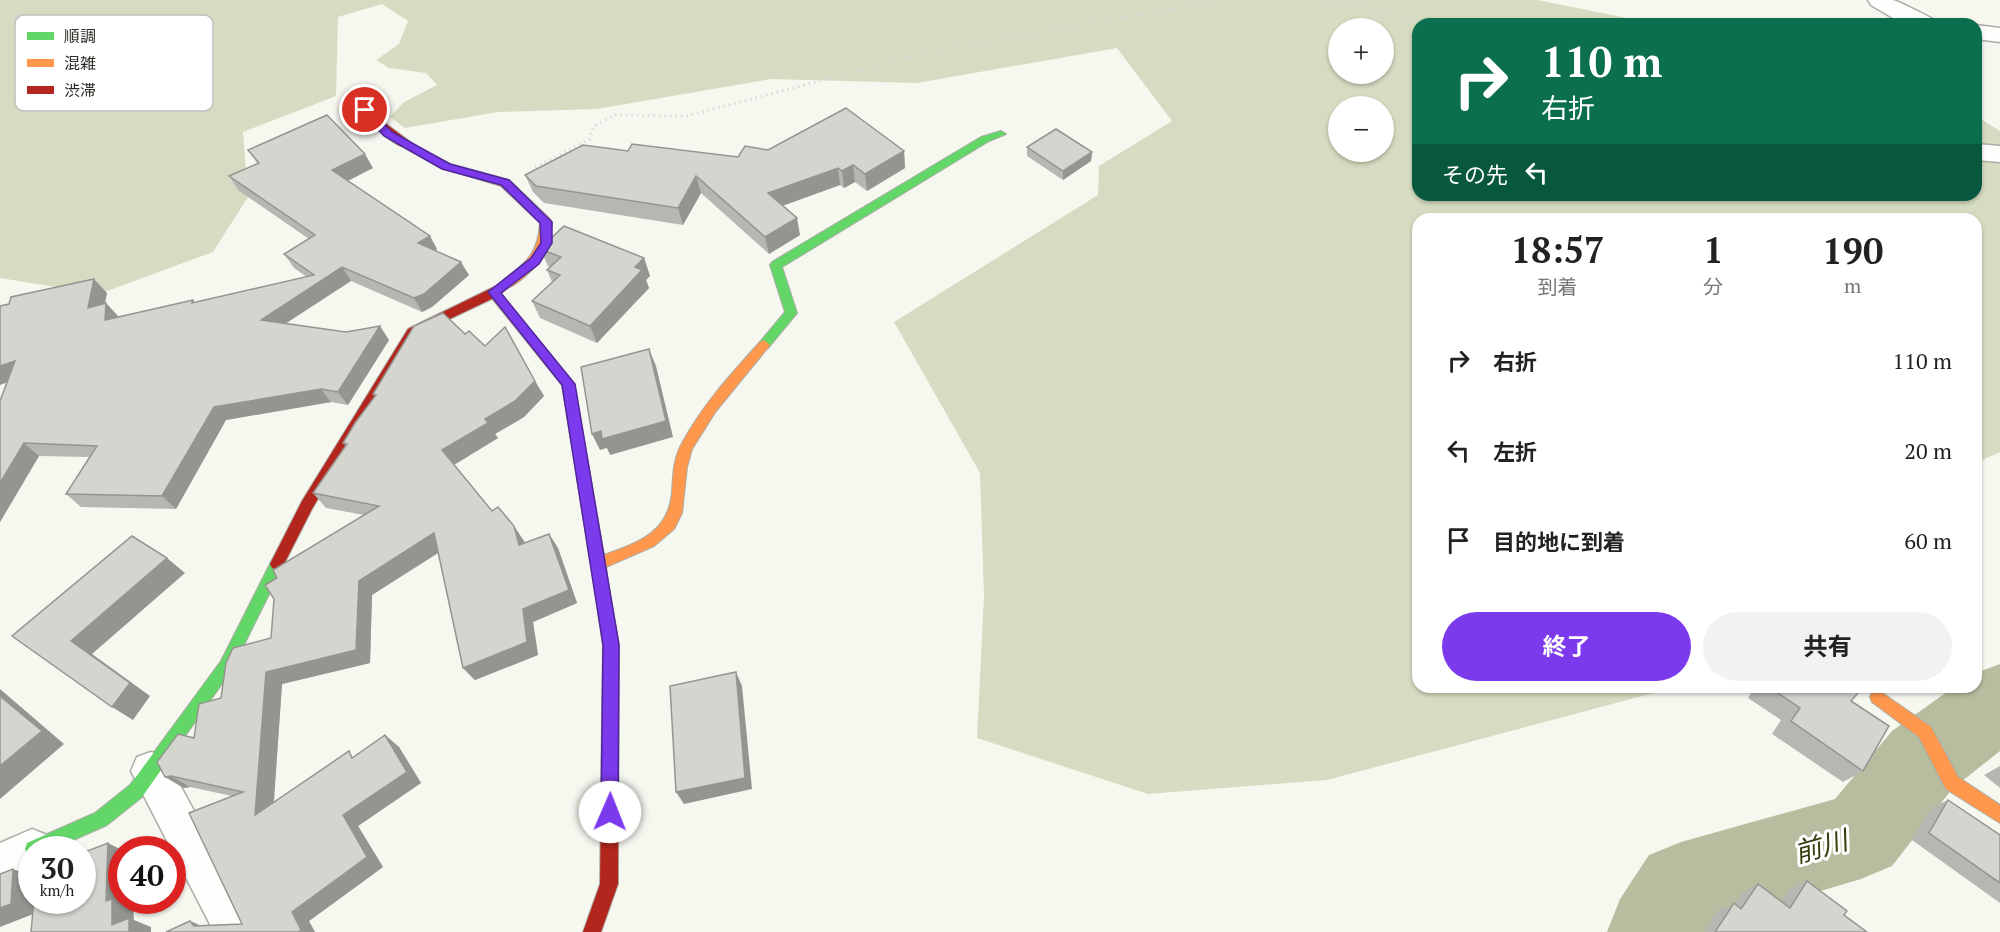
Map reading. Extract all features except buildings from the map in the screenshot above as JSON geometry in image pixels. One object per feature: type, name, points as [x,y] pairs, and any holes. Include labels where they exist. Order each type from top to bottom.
[{"type":"street","points":[[1879,0],[1909,18]]},
{"type":"street","points":[[1982,33],[2000,35]]},
{"type":"street","points":[[62,836],[101,819],[136,791],[226,666],[307,505],[412,332],[494,292],[535,261],[546,243],[546,222],[505,183],[446,166],[388,134],[365,110],[353,91]]},
{"type":"street","points":[[598,564],[652,540],[669,528],[678,509],[679,474],[684,454],[696,429],[791,313],[776,265],[985,139],[1001,134]]},
{"type":"street","points":[[1982,152],[2000,154]]},
{"type":"street","points":[[494,292],[568,384],[611,645],[609,884],[592,932]]},
{"type":"street","points":[[1878,697],[1925,732],[1952,783],[2000,815]]},
{"type":"street","points":[[151,771],[237,932]]},
{"type":"street","points":[[0,864],[18,856]]},
{"type":"path","points":[[505,183],[590,139],[594,127],[615,116],[687,116],[922,54],[1224,0]]},
{"type":"path","points":[[1316,0],[1361,5],[1412,22]]},
{"type":"green space","points":[[0,0],[1537,0],[1627,18],[1412,18],[1412,201],[1982,201],[1982,120],[2000,131],[2000,452],[1982,460],[1982,213],[1412,213],[1412,693],[1653,693],[1327,780],[1148,794],[977,738],[984,596],[980,473],[894,322],[1098,195],[1099,166],[1172,121],[1117,48],[917,83],[771,79],[597,109],[498,112],[405,128],[390,117],[404,102],[437,85],[426,73],[389,68],[376,60],[399,44],[408,21],[382,4],[338,17],[336,96],[243,132],[248,197],[213,252],[99,294],[0,278]]},
{"type":"waterway","name":"前川","points":[[1653,932],[1681,887],[1861,835],[1922,760],[2000,702]]},
{"type":"traffic: fast","points":[[764,345],[791,313],[776,265],[985,139],[1001,134]]},
{"type":"traffic: fast","points":[[62,836],[101,819],[136,791],[226,666],[277,564]]},
{"type":"traffic: slow","points":[[409,146],[446,166],[505,183],[546,222],[540,253],[529,266],[504,286]]},
{"type":"traffic: slow","points":[[494,293],[568,384],[601,583]]},
{"type":"traffic: slow","points":[[598,564],[649,542],[669,525],[675,513],[680,467],[686,449],[712,407],[764,345]]},
{"type":"traffic: slow","points":[[1878,697],[1925,732],[1952,783],[2000,815]]},
{"type":"traffic: jam","points":[[353,91],[377,122],[409,146]]},
{"type":"traffic: jam","points":[[277,564],[307,505],[412,332],[504,286]]},
{"type":"traffic: jam","points":[[592,932],[609,884],[611,645],[601,583]]},
{"type":"route","points":[[365,110],[388,134],[446,166],[505,183],[546,222],[546,243],[535,261],[494,292],[568,384],[611,645],[610,812]]}]
